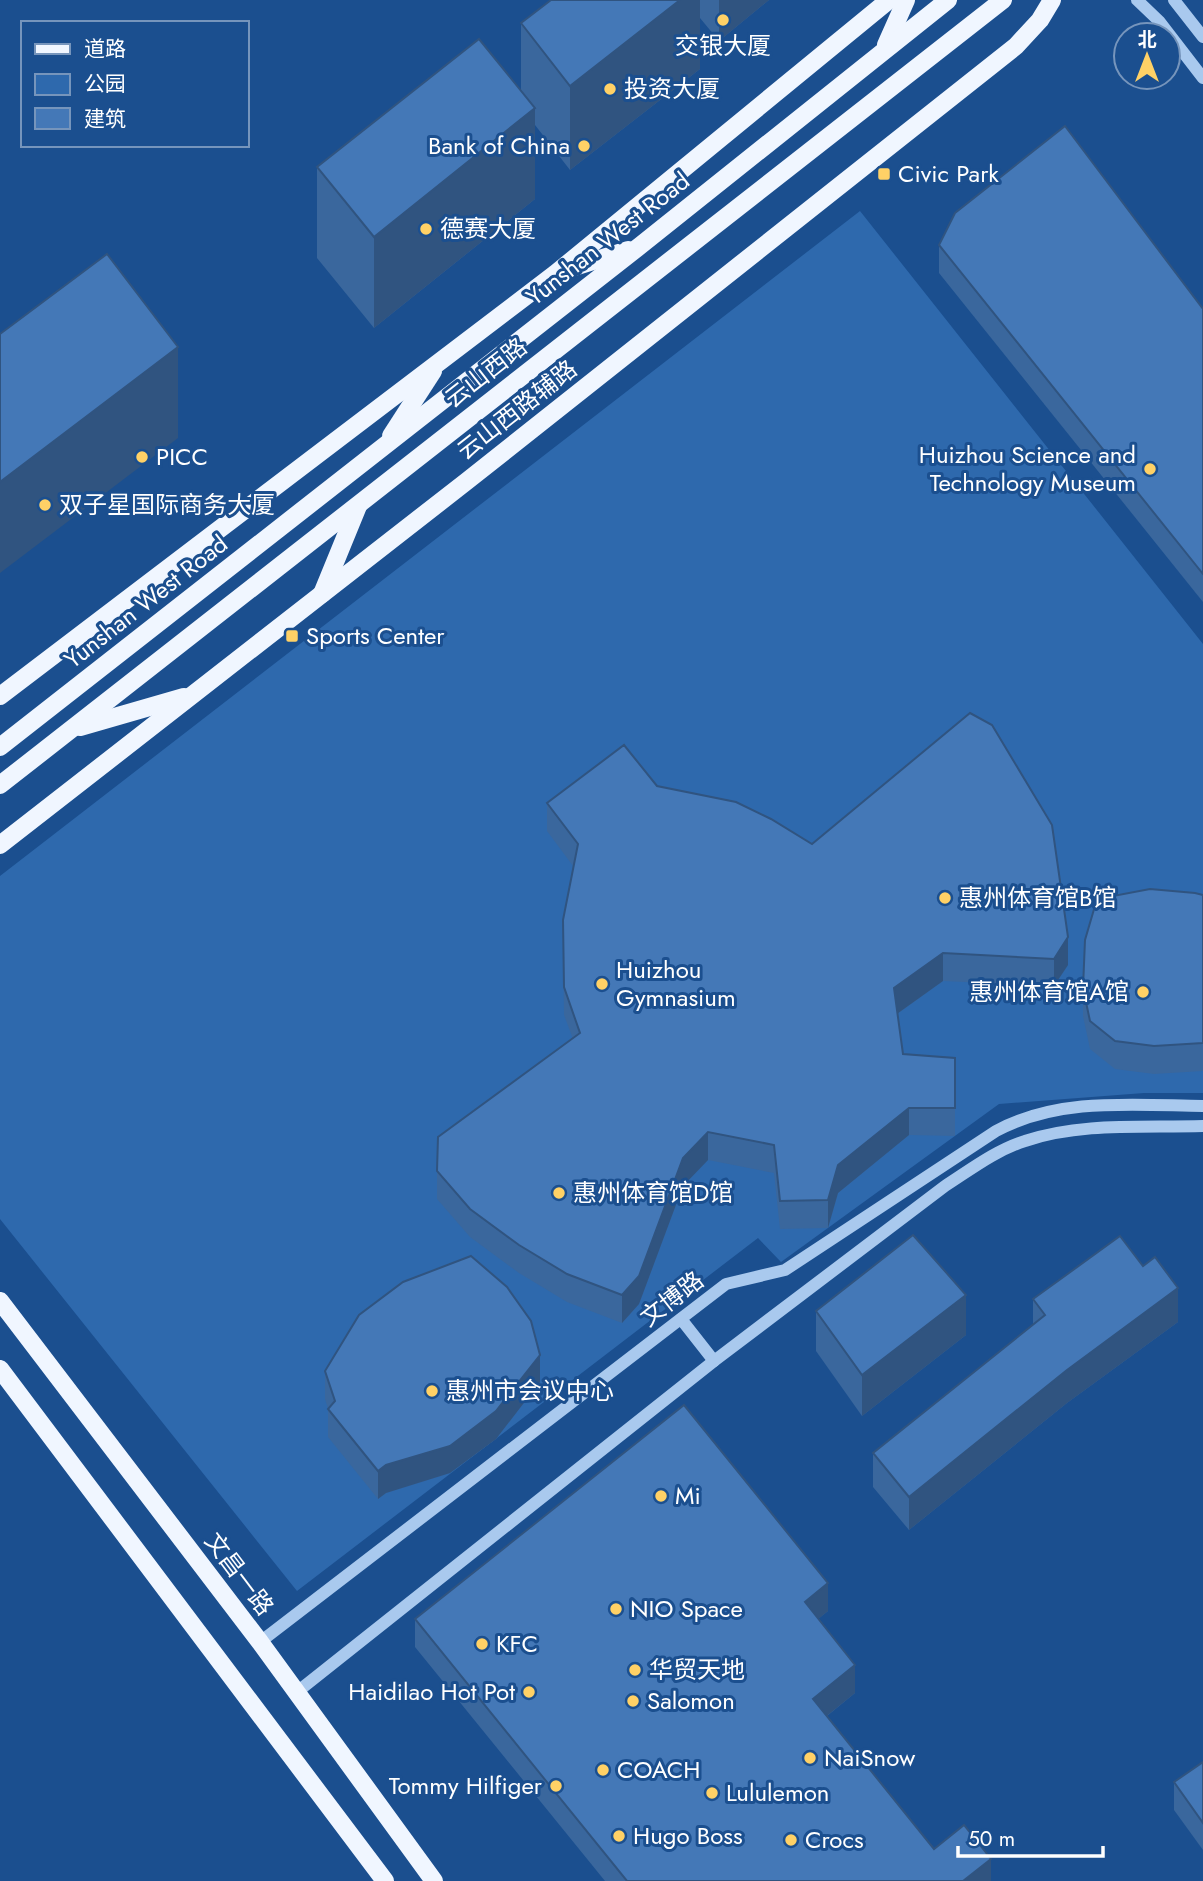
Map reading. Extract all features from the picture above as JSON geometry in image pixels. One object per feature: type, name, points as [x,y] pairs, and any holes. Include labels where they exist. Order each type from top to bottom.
[{"type":"main road","points":[[0,696],[555,274],[889,0]]},
{"type":"main road","points":[[884,50],[906,0]]},
{"type":"main road","name":"Yunshan West Road","points":[[0,747],[384,448],[948,0]]},
{"type":"main road","name":"云山西路","points":[[0,785],[1003,0]]},
{"type":"main road","name":"云山西路辅路","points":[[0,845],[1016,46],[1040,20],[1052,0]]},
{"type":"main road","points":[[555,274],[641,245]]},
{"type":"main road","points":[[384,448],[439,362]]},
{"type":"main road","points":[[322,594],[359,503]]},
{"type":"main road","points":[[70,730],[195,694]]},
{"type":"main road","name":"文昌一路","points":[[0,1301],[297,1692],[434,1881]]},
{"type":"main road","points":[[0,1369],[385,1881]]},
{"type":"street","points":[[1137,0],[1159,21],[1203,78]]},
{"type":"street","points":[[1174,0],[1203,37]]},
{"type":"street","name":"文博路","points":[[260,1643],[726,1284],[785,1270],[996,1131],[1023,1117],[1054,1109],[1203,1106]]},
{"type":"street","points":[[297,1692],[714,1361],[945,1186],[1023,1141],[1093,1129],[1203,1126]]},
{"type":"street","points":[[681,1319],[714,1361]]},
{"type":"green space","name":"Huizhou Gymnasium","points":[[860,211],[1203,644],[1203,1093],[1144,1093],[999,1104],[781,1262],[758,1238],[297,1591],[0,1219],[0,876]]},
{"type":"building","points":[[551,0],[680,0],[570,86],[521,23]]},
{"type":"building","points":[[479,39],[535,108],[374,237],[317,167]]},
{"type":"building","name":"Huizhou Science and Technology Museum","points":[[1065,126],[1203,309],[1203,574],[939,245],[955,213]]},
{"type":"building","points":[[107,254],[178,347],[0,482],[0,334]]},
{"type":"building","points":[[970,713],[992,725],[1052,825],[1068,937],[1054,959],[943,953],[894,988],[903,1054],[955,1058],[955,1108],[909,1108],[838,1165],[828,1200],[780,1201],[774,1145],[708,1132],[683,1158],[639,1276],[622,1295],[567,1274],[519,1245],[470,1209],[437,1171],[438,1137],[580,1033],[564,987],[563,920],[578,844],[547,803],[624,745],[657,786],[736,802],[812,844]]},
{"type":"building","name":"惠州体育馆A馆","points":[[1150,889],[1203,895],[1203,1043],[1154,1046],[1115,1041],[1090,1021],[1083,988],[1085,940],[1097,899]]},
{"type":"building","points":[[913,1235],[966,1295],[862,1375],[816,1311]]},
{"type":"building","points":[[1120,1236],[1143,1266],[1155,1257],[1178,1288],[1067,1370],[909,1497],[873,1453],[1045,1315],[1033,1299]]},
{"type":"building","name":"惠州市会议中心","points":[[471,1256],[507,1287],[531,1321],[540,1355],[496,1411],[450,1446],[386,1465],[378,1471],[328,1409],[335,1401],[325,1371],[359,1315],[403,1282]]},
{"type":"building","name":"华贸天地","points":[[684,1405],[828,1583],[805,1602],[855,1665],[813,1699],[934,1849],[964,1825],[991,1859],[963,1881],[627,1881],[415,1619]]},
{"type":"building","points":[[1203,1762],[1203,1823],[1174,1782]]},
{"type":"place","name":"交银大厦","points":[[723,20]]},
{"type":"place","name":"投资大厦","points":[[610,89]]},
{"type":"place","name":"Bank of China","points":[[584,146]]},
{"type":"place","name":"Civic Park","points":[[884,174]]},
{"type":"place","name":"德赛大厦","points":[[426,229]]},
{"type":"place","name":"PICC","points":[[142,457]]},
{"type":"place","name":"Huizhou Science and Technology Museum","points":[[1150,469]]},
{"type":"place","name":"双子星国际商务大厦","points":[[45,505]]},
{"type":"place","name":"Sports Center","points":[[292,636]]},
{"type":"place","name":"惠州体育馆B馆","points":[[945,898]]},
{"type":"place","name":"Huizhou Gymnasium","points":[[602,984]]},
{"type":"place","name":"惠州体育馆A馆","points":[[1143,992]]},
{"type":"place","name":"惠州体育馆D馆","points":[[559,1193]]},
{"type":"place","name":"惠州市会议中心","points":[[432,1391]]},
{"type":"place","name":"Mi","points":[[661,1496]]},
{"type":"place","name":"NIO Space","points":[[616,1609]]},
{"type":"place","name":"KFC","points":[[482,1644]]},
{"type":"place","name":"华贸天地","points":[[635,1670]]},
{"type":"place","name":"Haidilao Hot Pot","points":[[529,1692]]},
{"type":"place","name":"Salomon","points":[[633,1701]]},
{"type":"place","name":"NaiSnow","points":[[810,1758]]},
{"type":"place","name":"COACH","points":[[603,1770]]},
{"type":"place","name":"Tommy Hilfiger","points":[[556,1786]]},
{"type":"place","name":"Lululemon","points":[[712,1793]]},
{"type":"place","name":"Hugo Boss","points":[[619,1836]]},
{"type":"place","name":"Crocs","points":[[791,1840]]}]
